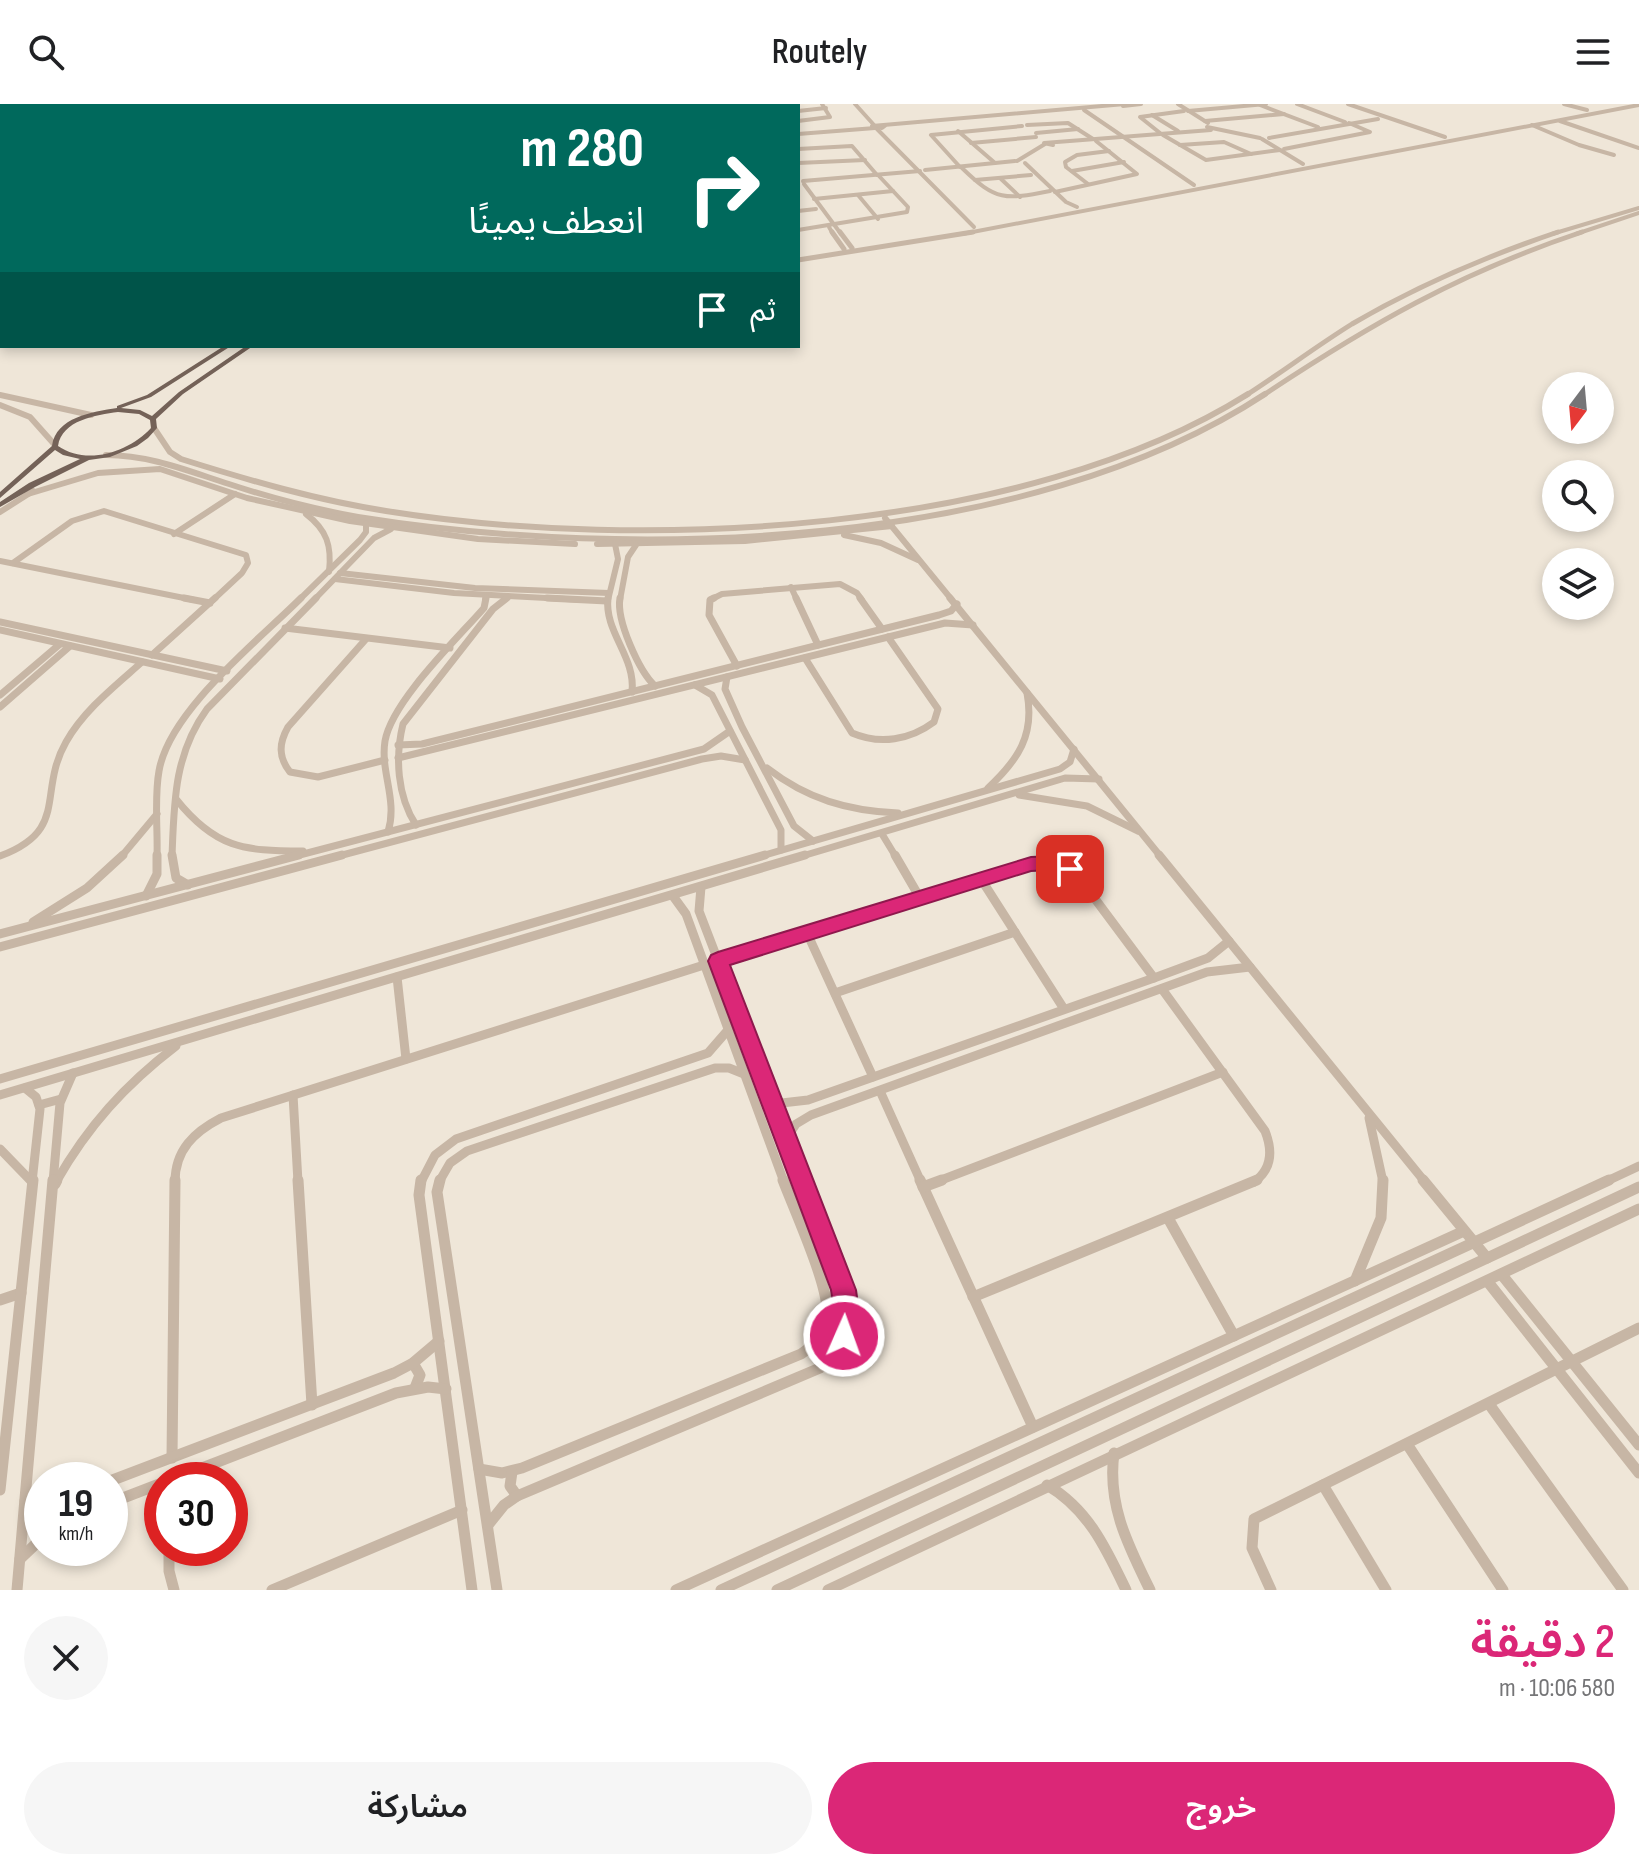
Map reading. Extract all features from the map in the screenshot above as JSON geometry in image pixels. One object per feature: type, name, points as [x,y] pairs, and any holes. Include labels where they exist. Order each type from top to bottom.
[{"type":"main road","points":[[0,496],[55,446],[57,435],[67,426],[149,396],[225,348]]},
{"type":"main road","points":[[0,505],[91,457],[132,446],[155,427],[165,407],[247,348]]},
{"type":"main road","points":[[155,427],[165,407]]},
{"type":"main road","points":[[100,413],[134,411],[155,427]]},
{"type":"main road","points":[[55,446],[68,455],[91,457]]},
{"type":"main road","points":[[18,482],[30,490]]},
{"type":"street","points":[[800,121],[828,118],[831,115],[822,104]]},
{"type":"street","points":[[858,104],[977,226]]},
{"type":"street","points":[[1035,104],[1050,111]]},
{"type":"street","points":[[1035,104],[1040,112]]},
{"type":"street","points":[[964,119],[1125,104]]},
{"type":"street","points":[[800,134],[1141,104]]},
{"type":"street","points":[[1175,104],[1212,128]]},
{"type":"street","points":[[1266,104],[1151,114],[1140,119],[1206,160],[1370,132],[1297,104]]},
{"type":"street","points":[[1339,104],[1431,140]]},
{"type":"street","points":[[1339,104],[1438,139]]},
{"type":"street","points":[[1348,104],[1445,137]]},
{"type":"street","points":[[1564,104],[1589,110]]},
{"type":"street","points":[[1572,104],[1589,110]]},
{"type":"street","points":[[800,258],[895,246],[1046,218],[1077,207],[1619,104]]},
{"type":"street","points":[[1259,105],[1318,127]]},
{"type":"street","points":[[800,258],[1374,156],[1639,105]]},
{"type":"street","points":[[800,111],[826,108]]},
{"type":"street","points":[[1093,108],[1111,125]]},
{"type":"street","points":[[1599,108],[1608,111]]},
{"type":"street","points":[[1080,109],[1111,125],[1197,184]]},
{"type":"street","points":[[1186,111],[1212,128]]},
{"type":"street","points":[[1151,114],[1178,131]]},
{"type":"street","points":[[1205,121],[1284,114]]},
{"type":"street","points":[[1017,115],[1024,125]]},
{"type":"street","points":[[1008,116],[1049,144]]},
{"type":"street","points":[[801,182],[1020,163],[1049,144],[1212,128],[1264,137],[1368,116]]},
{"type":"street","points":[[1264,137],[1378,119]]},
{"type":"street","points":[[1558,120],[1639,148]]},
{"type":"street","points":[[1526,122],[1579,145],[1614,155]]},
{"type":"street","points":[[1064,123],[1078,129],[1137,174],[1020,197],[992,196],[930,136],[1064,123]]},
{"type":"street","points":[[1511,125],[1519,128]]},
{"type":"street","points":[[1162,133],[1212,128]]},
{"type":"street","points":[[971,143],[1078,129]]},
{"type":"street","points":[[958,131],[995,163]]},
{"type":"street","points":[[1264,137],[1306,164]]},
{"type":"street","points":[[1179,145],[1224,142],[1252,154]]},
{"type":"street","points":[[800,149],[849,145],[909,211],[902,215],[800,230]]},
{"type":"street","points":[[1088,184],[1065,163],[1074,156],[1110,151]]},
{"type":"street","points":[[1367,152],[1374,156]]},
{"type":"street","points":[[1352,155],[1360,158]]},
{"type":"street","points":[[800,163],[865,160]]},
{"type":"street","points":[[1072,171],[1124,162]]},
{"type":"street","points":[[985,165],[1020,163],[1052,192],[1065,212]]},
{"type":"street","points":[[1020,163],[1041,181]]},
{"type":"street","points":[[975,180],[1031,175]]},
{"type":"street","points":[[1000,178],[1020,197]]},
{"type":"street","points":[[801,182],[844,249]]},
{"type":"street","points":[[801,182],[816,209],[852,248]]},
{"type":"street","points":[[814,199],[893,191]]},
{"type":"street","points":[[1052,192],[1077,207]]},
{"type":"street","points":[[858,195],[878,219]]},
{"type":"street","points":[[800,211],[816,209]]},
{"type":"street","points":[[155,427],[170,452],[181,459],[273,487],[428,518],[573,529],[670,530],[773,524],[880,512],[1064,473],[1165,438],[1236,403],[1353,324],[1431,282],[1524,243],[1639,210]]},
{"type":"street","points":[[102,455],[148,456],[235,494],[302,511],[392,528],[511,542],[636,545],[734,542],[832,533],[1047,487],[1175,445],[1248,407],[1347,339],[1442,286],[1525,250],[1639,210]]},
{"type":"street","points":[[1040,214],[1046,218]]},
{"type":"street","points":[[0,395],[91,415]]},
{"type":"street","points":[[17,411],[33,404]]},
{"type":"street","points":[[0,405],[30,417],[55,446]]},
{"type":"street","points":[[194,472],[204,466]]},
{"type":"street","points":[[0,512],[30,490],[98,473],[175,469],[194,472],[266,496],[349,515],[514,536],[588,539],[735,536],[889,523]]},
{"type":"street","points":[[174,534],[235,494]]},
{"type":"street","points":[[928,504],[935,512]]},
{"type":"street","points":[[13,563],[72,521],[99,511],[115,512],[174,534],[240,552],[248,559],[242,573],[152,655]]},
{"type":"street","points":[[302,511],[329,535],[335,574]]},
{"type":"street","points":[[880,512],[1487,1258]]},
{"type":"street","points":[[189,885],[179,881],[173,870],[175,797],[181,750],[194,725],[335,574],[363,536],[366,524]]},
{"type":"street","points":[[146,896],[157,874],[159,771],[167,743],[185,715],[227,671],[374,538],[392,528]]},
{"type":"street","points":[[832,533],[881,543],[923,563]]},
{"type":"street","points":[[363,536],[374,538]]},
{"type":"street","points":[[615,544],[618,553],[608,597],[608,618],[634,681],[632,692]]},
{"type":"street","points":[[636,545],[630,554],[620,593],[619,611],[644,675],[655,686]]},
{"type":"street","points":[[618,553],[630,554]]},
{"type":"street","points":[[0,561],[210,603]]},
{"type":"street","points":[[335,574],[608,597]]},
{"type":"street","points":[[335,574],[486,600],[496,605]]},
{"type":"street","points":[[737,666],[709,615],[710,600],[722,594],[830,583],[849,586],[882,629]]},
{"type":"street","points":[[791,587],[818,645]]},
{"type":"street","points":[[388,832],[393,813],[385,739],[391,723],[486,600],[508,597],[608,597]]},
{"type":"street","points":[[416,825],[406,808],[398,758],[398,745],[407,717],[496,605],[508,597]]},
{"type":"street","points":[[398,745],[422,744],[737,666],[939,615],[951,611],[957,604]]},
{"type":"street","points":[[939,615],[945,623]]},
{"type":"street","points":[[0,622],[227,671]]},
{"type":"street","points":[[398,758],[945,623],[975,626]]},
{"type":"street","points":[[10,633],[18,626]]},
{"type":"street","points":[[285,628],[450,648]]},
{"type":"street","points":[[0,630],[220,679]]},
{"type":"street","points":[[805,658],[852,733],[877,741],[920,732],[934,722],[938,709],[888,637]]},
{"type":"street","points":[[366,639],[288,727],[280,756],[290,772],[311,777],[385,760]]},
{"type":"street","points":[[0,695],[60,644]]},
{"type":"street","points":[[0,707],[70,646]]},
{"type":"street","points":[[111,655],[119,648]]},
{"type":"street","points":[[0,856],[22,849],[42,834],[48,822],[52,775],[64,745],[86,715],[142,662]]},
{"type":"street","points":[[176,669],[184,662]]},
{"type":"street","points":[[727,677],[725,689],[762,764],[798,831],[813,841]]},
{"type":"street","points":[[694,685],[710,692],[725,689]]},
{"type":"street","points":[[985,791],[1015,762],[1027,743],[1032,721],[1025,689]]},
{"type":"street","points":[[710,692],[783,835],[781,850]]},
{"type":"street","points":[[0,934],[716,744],[730,731]]},
{"type":"street","points":[[716,744],[721,756]]},
{"type":"street","points":[[0,1079],[1063,768],[1072,759],[1074,749]]},
{"type":"street","points":[[0,947],[721,756],[745,760]]},
{"type":"street","points":[[762,764],[794,789],[832,806],[907,814]]},
{"type":"street","points":[[1063,768],[1069,772],[1069,778]]},
{"type":"street","points":[[0,1095],[1069,778],[1099,779]]},
{"type":"street","points":[[1014,794],[1087,806],[1143,834]]},
{"type":"street","points":[[175,797],[195,825],[222,842],[258,850],[316,851]]},
{"type":"street","points":[[515,798],[518,808]]},
{"type":"street","points":[[21,929],[84,892],[107,874],[133,848],[158,814]]},
{"type":"street","points":[[783,835],[798,831]]},
{"type":"street","points":[[882,834],[920,898]]},
{"type":"street","points":[[718,961],[1042,862],[1070,869],[1154,978]]},
{"type":"street","points":[[157,874],[164,875],[173,870]]},
{"type":"street","points":[[981,879],[1064,1009]]},
{"type":"street","points":[[488,1525],[498,1511],[517,1496],[820,1368],[837,1352],[847,1327],[846,1299],[699,911],[701,887]]},
{"type":"street","points":[[479,1469],[494,1473],[512,1472],[801,1354],[821,1338],[828,1313],[826,1296],[686,914],[673,896]]},
{"type":"street","points":[[686,914],[699,911]]},
{"type":"street","points":[[835,993],[1015,932]]},
{"type":"street","points":[[807,933],[873,1077]]},
{"type":"street","points":[[773,1104],[799,1103],[1154,978],[1208,958],[1229,941]]},
{"type":"street","points":[[172,1458],[177,1159],[190,1138],[212,1122],[704,965]]},
{"type":"street","points":[[786,1139],[806,1118],[1217,969],[1250,967]]},
{"type":"street","points":[[397,977],[406,1059]]},
{"type":"street","points":[[973,1297],[1257,1181],[1270,1164],[1271,1144],[1265,1131],[1162,989]]},
{"type":"street","points":[[472,1590],[419,1195],[423,1173],[436,1153],[456,1139],[708,1053],[728,1030]]},
{"type":"street","points":[[52,1188],[99,1112],[132,1080],[183,1041]]},
{"type":"street","points":[[708,1053],[716,1057],[715,1068]]},
{"type":"street","points":[[497,1590],[437,1192],[441,1173],[455,1158],[467,1151],[715,1068],[729,1068],[744,1074]]},
{"type":"street","points":[[923,1187],[1223,1072]]},
{"type":"street","points":[[28,1462],[61,1099],[73,1073]]},
{"type":"street","points":[[0,1490],[39,1105],[25,1088]]},
{"type":"street","points":[[880,1091],[1033,1427]]},
{"type":"street","points":[[293,1095],[312,1405]]},
{"type":"street","points":[[39,1105],[61,1099]]},
{"type":"street","points":[[799,1103],[800,1113],[806,1118]]},
{"type":"street","points":[[1355,1281],[1379,1229],[1384,1205],[1384,1170],[1368,1113]]},
{"type":"street","points":[[0,1149],[32,1182]]},
{"type":"street","points":[[721,1590],[1639,1166]]},
{"type":"street","points":[[777,1590],[1639,1187]]},
{"type":"street","points":[[828,1590],[1639,1209]]},
{"type":"street","points":[[1168,1218],[1234,1336]]},
{"type":"street","points":[[676,1590],[1464,1231]]},
{"type":"street","points":[[1502,1275],[1639,1445]]},
{"type":"street","points":[[1488,1282],[1639,1473]]},
{"type":"street","points":[[0,1300],[21,1293]]},
{"type":"street","points":[[1271,1590],[1255,1562],[1248,1539],[1254,1519],[1639,1328]]},
{"type":"street","points":[[128,1474],[413,1363],[439,1341]]},
{"type":"street","points":[[413,1363],[420,1375],[415,1388]]},
{"type":"street","points":[[1172,1364],[1179,1378]]},
{"type":"street","points":[[219,1462],[415,1388],[446,1389]]},
{"type":"street","points":[[1489,1404],[1623,1590]]},
{"type":"street","points":[[1407,1444],[1503,1590]]},
{"type":"street","points":[[1114,1453],[1110,1480],[1112,1506],[1150,1590]]},
{"type":"street","points":[[512,1472],[510,1486],[517,1496]]},
{"type":"street","points":[[1047,1485],[1074,1503],[1090,1519],[1126,1590]]},
{"type":"street","points":[[1323,1485],[1386,1590]]},
{"type":"street","points":[[272,1590],[462,1510]]},
{"type":"street","points":[[17,1590],[24,1511]]},
{"type":"street","points":[[19,1559],[24,1554]]},
{"type":"street","points":[[1120,1576],[1137,1563]]},
{"type":"street","points":[[169,1566],[174,1590]]},
{"type":"route","points":[[844,1336],[848,1318],[844,1290],[718,961],[1031,864],[1054,863],[1070,869]]}]
